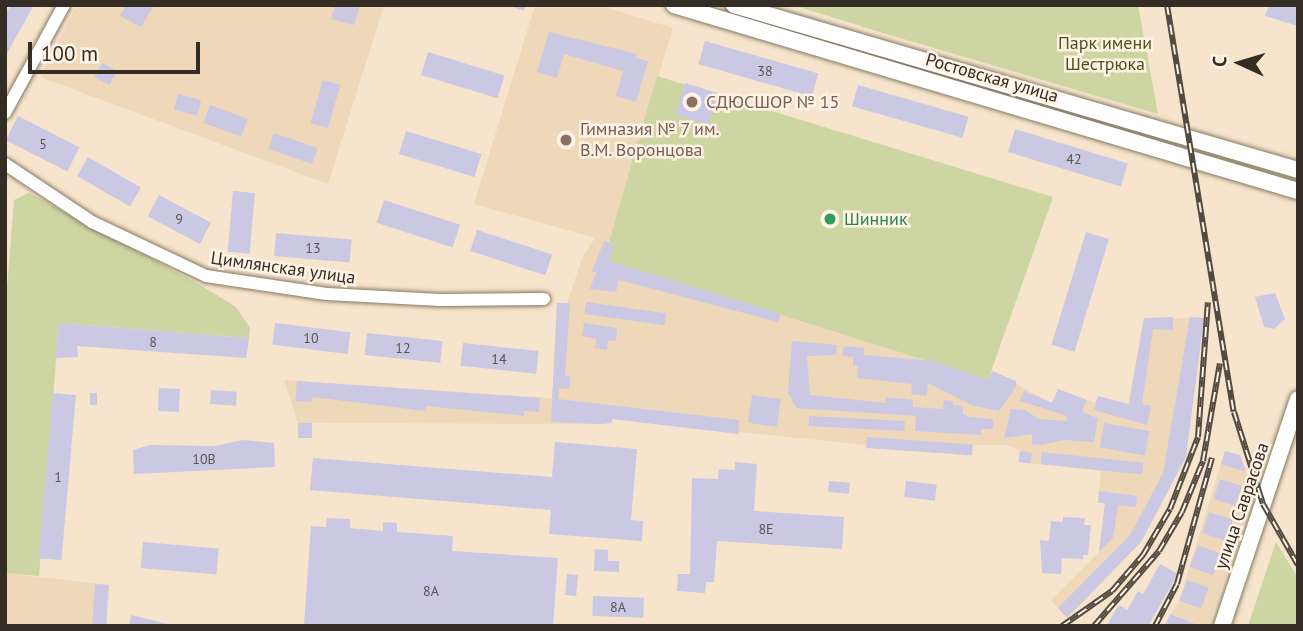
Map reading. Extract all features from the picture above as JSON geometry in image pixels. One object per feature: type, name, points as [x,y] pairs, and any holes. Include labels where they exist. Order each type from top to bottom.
[{"type":"street","points":[[5,113],[64,5]]},
{"type":"street","name":"Ростовская улица","points":[[674,5],[1298,191]]},
{"type":"street","name":"Ростовская улица","points":[[734,5],[1298,170]]},
{"type":"street","name":"Цимлянская улица","points":[[5,164],[92,222],[206,276],[327,294],[440,300],[544,299]]},
{"type":"street","name":"улица Саврасова","points":[[1222,626],[1298,399]]},
{"type":"shaded area","points":[[77,5],[384,5],[328,184],[40,77]]},
{"type":"shaded area","points":[[535,5],[599,5],[673,28],[609,242],[614,244],[609,261],[988,380],[992,371],[1052,403],[1058,389],[1095,403],[1098,396],[1128,404],[1144,318],[1204,318],[1186,457],[1141,542],[1067,618],[1051,600],[1099,552],[1105,504],[1098,503],[1101,471],[1019,462],[1020,451],[1007,445],[973,445],[972,456],[613,419],[612,423],[600,424],[298,423],[284,380],[552,398],[557,303],[567,303],[583,256],[595,238],[474,204]]},
{"type":"shaded area","points":[[1225,451],[1240,455],[1253,492],[1208,626],[1164,626],[1179,601]]},
{"type":"shaded area","points":[[5,573],[109,585],[105,626],[5,626]]},
{"type":"green space","name":"Парк имени Шестрюка","points":[[793,5],[1138,5],[1158,114],[873,30]]},
{"type":"green space","name":"Шинник","points":[[657,76],[1053,197],[988,380],[609,261],[614,244],[609,242]]},
{"type":"green space","points":[[29,193],[202,286],[236,307],[250,328],[249,338],[59,323],[39,576],[5,573],[5,314],[14,200]]},
{"type":"green space","points":[[1276,542],[1298,578],[1298,626],[1248,626]]},
{"type":"building","points":[[11,5],[34,5],[5,57],[5,15]]},
{"type":"building","points":[[126,5],[154,5],[141,27],[120,16]]},
{"type":"building","points":[[335,5],[360,5],[354,25],[331,19]]},
{"type":"building","points":[[507,5],[526,5],[524,11]]},
{"type":"building","points":[[1269,5],[1298,5],[1298,26],[1265,16]]},
{"type":"building","points":[[549,32],[637,54],[636,58],[648,61],[636,102],[616,96],[623,71],[564,54],[557,78],[537,72]]},
{"type":"building","points":[[705,41],[818,74],[812,97],[698,64]]},
{"type":"building","points":[[428,52],[505,75],[497,98],[421,75]]},
{"type":"building","points":[[102,63],[117,71],[109,85],[94,77]]},
{"type":"building","points":[[323,80],[340,85],[328,128],[311,123]]},
{"type":"building","points":[[685,83],[718,93],[708,124],[675,115]]},
{"type":"building","points":[[858,85],[969,117],[962,138],[852,106]]},
{"type":"building","points":[[178,94],[201,100],[197,116],[174,109]]},
{"type":"building","points":[[210,105],[248,119],[241,137],[204,123]]},
{"type":"building","points":[[18,116],[79,147],[67,171],[6,140]]},
{"type":"building","points":[[1015,129],[1128,163],[1121,186],[1008,152]]},
{"type":"building","points":[[406,131],[482,154],[475,177],[399,154]]},
{"type":"building","points":[[274,133],[317,148],[312,164],[268,149]]},
{"type":"building","points":[[88,157],[141,187],[130,207],[77,176]]},
{"type":"building","points":[[233,191],[255,193],[250,254],[228,252]]},
{"type":"building","points":[[159,195],[211,223],[200,244],[148,216]]},
{"type":"building","points":[[384,200],[460,225],[453,248],[377,223]]},
{"type":"building","points":[[477,230],[552,254],[545,275],[470,251]]},
{"type":"building","points":[[1086,232],[1109,239],[1074,352],[1052,345]]},
{"type":"building","points":[[276,233],[352,240],[350,263],[274,256]]},
{"type":"building","points":[[604,241],[614,244],[609,261],[781,314],[778,322],[619,280],[616,292],[590,289],[596,272],[592,271]]},
{"type":"building","points":[[1275,293],[1285,319],[1274,329],[1264,327],[1255,297]]},
{"type":"building","points":[[586,302],[666,313],[665,325],[584,314]]},
{"type":"building","points":[[557,303],[570,303],[565,376],[570,376],[569,389],[559,388],[558,399],[739,420],[738,434],[612,419],[612,423],[600,424],[551,422]]},
{"type":"building","points":[[1173,317],[1173,330],[1153,329],[1142,404],[1151,406],[1147,425],[1094,410],[1098,396],[1129,404],[1144,318]]},
{"type":"building","points":[[1190,317],[1204,318],[1186,457],[1141,542],[1067,618],[1058,608],[1130,535],[1163,473]]},
{"type":"building","points":[[59,323],[249,338],[246,358],[77,346],[78,357],[56,358]]},
{"type":"building","points":[[275,323],[350,332],[348,354],[272,345]]},
{"type":"building","points":[[584,323],[617,328],[616,341],[608,340],[607,350],[595,348],[597,339],[582,336]]},
{"type":"building","points":[[367,333],[443,341],[440,363],[365,355]]},
{"type":"building","points":[[792,341],[837,345],[836,355],[807,356],[810,395],[886,403],[886,397],[913,400],[913,407],[943,409],[944,400],[953,401],[953,405],[963,406],[963,414],[969,417],[993,419],[993,429],[981,429],[981,435],[915,431],[916,416],[796,408],[788,392]]},
{"type":"building","points":[[463,343],[539,351],[536,374],[461,366]]},
{"type":"building","points":[[843,346],[864,348],[864,355],[933,361],[988,380],[992,371],[1016,381],[1016,387],[999,411],[974,406],[928,383],[927,396],[911,394],[912,384],[857,378],[858,366],[853,366],[853,357],[842,356]]},
{"type":"building","points":[[297,381],[540,398],[539,412],[524,411],[524,416],[426,406],[425,411],[312,397],[312,402],[295,401]]},
{"type":"building","points":[[159,388],[180,389],[179,412],[158,411]]},
{"type":"building","points":[[1058,389],[1087,400],[1082,412],[1098,418],[1094,442],[1065,440],[1041,445],[1032,444],[1032,434],[1004,438],[1011,409],[1025,410],[1039,419],[1067,421],[1067,416],[1020,401],[1024,391],[1052,403]]},
{"type":"building","points":[[211,390],[237,392],[236,406],[210,404]]},
{"type":"building","points":[[53,393],[76,395],[61,560],[39,558]]},
{"type":"building","points":[[90,393],[97,393],[97,405],[90,405]]},
{"type":"building","points":[[752,395],[781,399],[777,427],[748,423]]},
{"type":"building","points":[[809,416],[905,421],[904,431],[808,426]]},
{"type":"building","points":[[298,423],[312,423],[312,438],[298,438]]},
{"type":"building","points":[[1104,423],[1149,431],[1145,456],[1100,448]]},
{"type":"building","points":[[867,437],[973,444],[972,455],[866,448]]},
{"type":"building","points":[[243,440],[274,443],[275,467],[134,474],[133,450],[150,445],[214,446]]},
{"type":"building","points":[[555,442],[637,449],[631,520],[643,521],[642,541],[549,534],[551,510],[310,490],[313,458],[552,477]]},
{"type":"building","points":[[1020,451],[1032,453],[1030,464],[1018,462]]},
{"type":"building","points":[[1225,451],[1240,455],[1246,472],[1221,464]]},
{"type":"building","points":[[1042,452],[1143,463],[1142,475],[1041,464]]},
{"type":"building","points":[[735,462],[757,464],[754,511],[844,517],[842,549],[717,541],[714,582],[706,582],[705,593],[677,591],[678,574],[690,574],[692,478],[718,479],[719,469],[735,470]]},
{"type":"building","points":[[1220,479],[1242,486],[1235,506],[1214,499]]},
{"type":"building","points":[[829,481],[850,483],[849,494],[828,492]]},
{"type":"building","points":[[906,481],[937,485],[935,501],[904,497]]},
{"type":"building","points":[[1099,491],[1137,496],[1136,507],[1118,505],[1113,538],[1099,552],[1105,503],[1098,503]]},
{"type":"building","points":[[1209,512],[1233,520],[1226,541],[1202,533]]},
{"type":"building","points":[[1063,517],[1085,518],[1084,525],[1091,525],[1088,555],[1083,555],[1083,559],[1062,558],[1061,574],[1042,573],[1040,540],[1049,541],[1051,521],[1063,522]]},
{"type":"building","points":[[327,518],[350,519],[350,528],[383,531],[383,522],[397,523],[397,532],[453,536],[452,551],[558,558],[553,626],[304,625],[311,526],[326,527]]},
{"type":"building","points":[[143,542],[219,549],[216,575],[141,568]]},
{"type":"building","points":[[1198,545],[1221,554],[1213,575],[1190,566]]},
{"type":"building","points":[[595,549],[608,550],[608,561],[619,561],[619,572],[594,571]]},
{"type":"building","points":[[1160,564],[1178,574],[1148,626],[1106,626],[1119,605],[1127,610],[1138,591],[1143,594]]},
{"type":"building","points":[[567,574],[578,575],[576,596],[565,595]]},
{"type":"building","points":[[1187,580],[1209,588],[1201,609],[1179,601]]},
{"type":"building","points":[[95,584],[109,585],[106,626],[92,626]]},
{"type":"building","points":[[593,596],[644,598],[643,618],[592,616]]},
{"type":"building","points":[[1170,614],[1200,626],[1165,626]]},
{"type":"building","points":[[131,615],[172,625],[172,626],[129,626]]},
{"type":"railway","points":[[1167,5],[1234,412],[1263,504],[1298,565]]},
{"type":"railway","points":[[1062,626],[1112,591],[1143,555],[1170,509],[1198,437],[1208,302]]},
{"type":"railway","points":[[1094,626],[1159,551],[1182,512],[1203,461],[1220,363]]},
{"type":"railway","points":[[1155,626],[1177,584],[1212,458]]},
{"type":"place","name":"СДЮСШОР № 15","points":[[692,102]]},
{"type":"place","name":"Гимназия № 7 им. В.М. Воронцова","points":[[566,140]]},
{"type":"place","name":"Шинник","points":[[830,219]]}]
